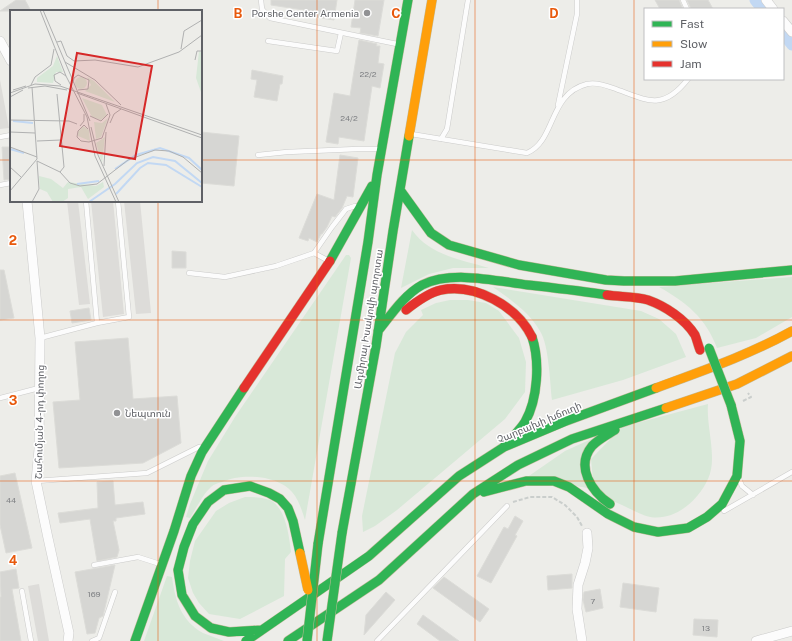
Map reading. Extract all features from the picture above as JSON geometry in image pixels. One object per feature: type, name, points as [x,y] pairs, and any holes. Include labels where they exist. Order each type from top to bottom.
[{"type":"highway","name":"Ադմիրալ Իսակովի պողոտա","points":[[307,641],[318,544],[368,242],[377,175],[408,0]]},
{"type":"highway","name":"Ադմիրալ Իսակովի պողոտա","points":[[327,641],[342,533],[376,346],[400,190],[432,0]]},
{"type":"highway","points":[[135,641],[191,476],[207,443],[330,261],[363,204],[377,175]]},
{"type":"highway","points":[[400,190],[431,233],[449,245],[519,265],[624,281],[675,280],[792,270]]},
{"type":"highway","points":[[378,331],[416,290],[429,282],[452,278],[469,277],[647,300],[667,309],[683,321],[705,349],[734,404],[740,441],[737,476],[722,504],[707,517],[688,528],[658,532],[634,527],[608,514],[569,487],[554,481],[526,481],[473,494]]},
{"type":"highway","points":[[624,281],[650,291],[685,312],[703,334],[705,349],[719,401]]},
{"type":"highway","points":[[376,346],[391,326],[407,309],[420,299],[440,290],[452,289],[472,292],[492,299],[505,306],[518,318],[532,336],[536,364],[535,398],[525,422],[504,447]]},
{"type":"highway","name":"Չարբախի խճուղի","points":[[246,641],[369,556],[459,476],[504,447],[566,421],[728,362],[792,331]]},
{"type":"highway","points":[[288,641],[379,580],[473,494],[518,465],[572,439],[737,384],[792,356]]},
{"type":"highway","points":[[691,516],[708,505],[727,478],[732,458],[732,437],[724,415]]},
{"type":"highway","points":[[618,508],[602,499],[592,489],[586,476],[585,466],[592,448],[598,440],[639,416]]},
{"type":"highway","points":[[263,630],[230,632],[212,628],[195,616],[182,595],[178,570],[184,547],[193,524],[208,502],[224,490],[250,486],[280,499],[288,508],[293,521],[311,603]]},
{"type":"highway","points":[[666,522],[680,520]]},
{"type":"street","points":[[766,0],[772,8]]},
{"type":"street","points":[[784,22],[792,32]]},
{"type":"street","points":[[0,41],[10,59]]},
{"type":"street","name":"Շահումյան 4-րդ փողոց","points":[[27,202],[40,338],[39,449],[36,481],[69,633],[68,641]]},
{"type":"street","points":[[582,641],[577,609],[578,585],[588,548],[588,533]]},
{"type":"street","points":[[756,641],[792,632]]},
{"type":"lane","points":[[260,0],[262,9],[270,18],[400,45]]},
{"type":"lane","points":[[441,139],[447,129],[468,0]]},
{"type":"lane","points":[[410,134],[527,153],[533,151],[539,145],[547,132],[558,106],[577,14],[577,0]]},
{"type":"lane","points":[[268,41],[337,51],[341,33]]},
{"type":"lane","points":[[558,106],[570,94],[587,84],[607,86],[652,101],[662,100],[669,97],[687,80]]},
{"type":"lane","points":[[0,137],[10,135]]},
{"type":"lane","points":[[258,155],[287,152],[358,149],[382,150]]},
{"type":"lane","points":[[0,185],[10,183]]},
{"type":"lane","points":[[86,202],[96,323]]},
{"type":"lane","points":[[40,338],[96,323],[129,317],[118,202]]},
{"type":"lane","points":[[189,272],[225,277],[276,266],[314,253],[346,209],[363,204]]},
{"type":"lane","points":[[314,253],[330,261]]},
{"type":"lane","points":[[0,398],[39,388]]},
{"type":"lane","points":[[36,481],[147,473],[207,443]]},
{"type":"lane","points":[[707,517],[724,511],[792,472]]},
{"type":"lane","points":[[737,476],[742,486],[753,495]]},
{"type":"lane","points":[[377,641],[507,506]]},
{"type":"lane","points":[[94,565],[138,557],[162,565]]},
{"type":"lane","points":[[22,591],[31,641]]},
{"type":"lane","points":[[92,641],[99,638],[115,592]]},
{"type":"path","points":[[734,404],[751,397],[748,392]]},
{"type":"path","points":[[507,506],[518,500],[530,497],[552,497],[565,505],[588,533]]},
{"type":"shaded area","points":[[0,80],[9,128],[0,129]]},
{"type":"shaded area","points":[[67,202],[78,202],[90,304],[79,305]]},
{"type":"shaded area","points":[[91,202],[113,202],[124,314],[103,317]]},
{"type":"shaded area","points":[[124,202],[140,202],[151,313],[136,314]]},
{"type":"shaded area","points":[[39,584],[49,641],[38,641],[28,586]]},
{"type":"green space","points":[[412,230],[427,245],[437,251],[457,259],[489,268],[453,268],[429,274],[401,288]]},
{"type":"green space","points":[[346,255],[349,255],[351,258],[305,520],[297,498],[286,486],[269,479],[259,477],[239,477],[214,485],[205,494],[190,518],[186,517],[208,461],[235,417]]},
{"type":"green space","points":[[792,277],[792,317],[756,338],[717,348],[701,319],[686,305],[659,287]]},
{"type":"green space","points":[[493,287],[641,311],[659,319],[676,334],[686,357],[623,380],[552,400],[547,355],[540,331],[525,312],[513,301]]},
{"type":"green space","points":[[450,300],[468,300],[486,303],[499,311],[519,338],[526,362],[525,392],[505,419],[397,510],[375,526],[363,532],[362,516],[395,353],[406,332],[423,315],[421,310],[436,303]]},
{"type":"green space","points":[[708,404],[712,452],[711,471],[704,487],[685,508],[668,516],[650,517],[610,499],[599,492],[593,481],[591,459],[622,427]]},
{"type":"green space","points":[[605,433],[590,445],[588,488],[526,478],[565,451]]},
{"type":"green space","points":[[245,497],[270,500],[280,509],[286,523],[291,552],[285,559],[284,596],[240,619],[209,614],[199,603],[193,593],[188,578],[195,541],[216,511],[229,503]]},
{"type":"green space","points":[[167,576],[172,577],[177,602],[184,616],[189,622],[203,633],[224,641],[144,641]]},
{"type":"building","points":[[16,0],[25,0],[30,10],[10,10],[0,11]]},
{"type":"building","name":"Porshe Center Armenia","points":[[271,0],[337,0],[334,20],[309,16],[310,11],[271,5]]},
{"type":"building","name":"Porshe Center Armenia","points":[[355,0],[384,0],[378,36],[360,33],[361,28],[351,27]]},
{"type":"building","points":[[655,0],[679,0],[683,8],[659,8]]},
{"type":"building","points":[[687,0],[708,0],[712,8],[691,8]]},
{"type":"building","points":[[359,40],[380,46],[378,63],[384,64],[380,88],[372,86],[364,141],[339,137],[338,144],[326,142],[334,93],[350,96]]},
{"type":"building","points":[[252,70],[283,76],[277,101],[254,97],[257,80],[251,79]]},
{"type":"building","points":[[202,132],[239,136],[234,186],[202,183]]},
{"type":"building","points":[[2,147],[10,147],[10,179],[4,180]]},
{"type":"building","points":[[340,155],[358,158],[353,197],[347,196],[342,208],[335,217],[332,216],[317,242],[309,238],[308,241],[299,238],[317,194],[334,200]]},
{"type":"building","points":[[172,251],[186,252],[186,268],[172,268]]},
{"type":"building","points":[[0,270],[4,270],[14,318],[0,320]]},
{"type":"building","points":[[89,308],[91,320],[72,323],[70,311]]},
{"type":"building","name":"Նեպտուն","points":[[128,338],[133,399],[177,396],[181,443],[143,463],[59,468],[53,402],[80,400],[75,342]]},
{"type":"building","points":[[15,473],[32,548],[6,553],[0,525],[0,476]]},
{"type":"building","points":[[113,481],[115,505],[143,502],[145,514],[116,518],[116,521],[113,521],[119,550],[117,557],[97,561],[90,519],[60,523],[58,513],[98,508],[97,482]]},
{"type":"building","points":[[515,516],[523,521],[515,535],[517,536],[491,583],[477,576],[504,527],[508,529]]},
{"type":"building","points":[[115,565],[103,616],[99,618],[95,633],[87,634],[75,572]]},
{"type":"building","points":[[16,569],[19,588],[12,589],[21,641],[0,641],[0,572]]},
{"type":"building","points":[[572,574],[572,588],[548,590],[547,576]]},
{"type":"building","points":[[444,577],[489,609],[480,622],[433,588]]},
{"type":"building","points":[[623,583],[659,588],[656,612],[620,607]]},
{"type":"building","points":[[600,589],[603,608],[586,612],[583,600],[584,592]]},
{"type":"building","points":[[386,592],[395,600],[364,635],[366,615]]},
{"type":"building","points":[[423,615],[459,641],[440,641],[417,624]]},
{"type":"building","points":[[694,619],[718,620],[717,637],[693,635]]},
{"type":"waterway","points":[[755,0],[761,8]]},
{"type":"waterway","points":[[784,35],[792,45]]},
{"type":"traffic: fast","points":[[318,544],[368,242],[377,175],[408,0]]},
{"type":"traffic: fast","points":[[342,533],[376,346],[409,136]]},
{"type":"traffic: fast","points":[[330,261],[372,186]]},
{"type":"traffic: fast","points":[[400,190],[431,233],[449,245],[519,265],[606,280],[624,281],[675,281],[792,270]]},
{"type":"traffic: fast","points":[[378,331],[398,306],[415,289],[422,285],[447,278],[460,277],[488,279],[607,295]]},
{"type":"traffic: fast","points":[[505,445],[525,422],[533,402],[537,368],[535,347],[532,337]]},
{"type":"traffic: fast","points":[[709,348],[731,405]]},
{"type":"traffic: fast","points":[[135,641],[174,531],[191,476],[202,452],[244,388]]},
{"type":"traffic: fast","points":[[246,641],[369,556],[459,476],[504,447],[566,421],[656,388]]},
{"type":"traffic: fast","points":[[484,492],[526,481],[554,481],[569,487],[608,514],[634,527],[658,532],[688,528],[707,517],[722,504],[737,476],[740,441],[731,405]]},
{"type":"traffic: fast","points":[[288,641],[379,580],[473,494],[518,465],[572,439],[666,408]]},
{"type":"traffic: fast","points":[[610,504],[603,499],[592,486],[585,470],[585,462],[587,454],[592,446],[615,430]]},
{"type":"traffic: fast","points":[[261,630],[229,632],[211,628],[195,616],[182,595],[178,570],[184,547],[193,524],[208,502],[224,490],[250,486],[280,499],[288,508],[293,521],[300,553]]},
{"type":"traffic: fast","points":[[327,641],[342,533]]},
{"type":"traffic: fast","points":[[307,641],[318,544]]},
{"type":"traffic: slow","points":[[409,136],[432,0]]},
{"type":"traffic: slow","points":[[656,388],[742,355],[792,331]]},
{"type":"traffic: slow","points":[[666,408],[737,384],[792,356]]},
{"type":"traffic: slow","points":[[300,553],[308,590]]},
{"type":"traffic: jam","points":[[244,388],[330,261]]},
{"type":"traffic: jam","points":[[406,310],[422,298],[436,291],[454,289],[467,290],[494,299],[506,307],[525,326],[532,337]]},
{"type":"traffic: jam","points":[[607,295],[648,300],[668,309],[691,329],[695,335],[700,350]]},
{"type":"place","name":"Porshe Center Armenia","points":[[367,13]]},
{"type":"place","name":"Նեպտուն","points":[[117,413]]}]
